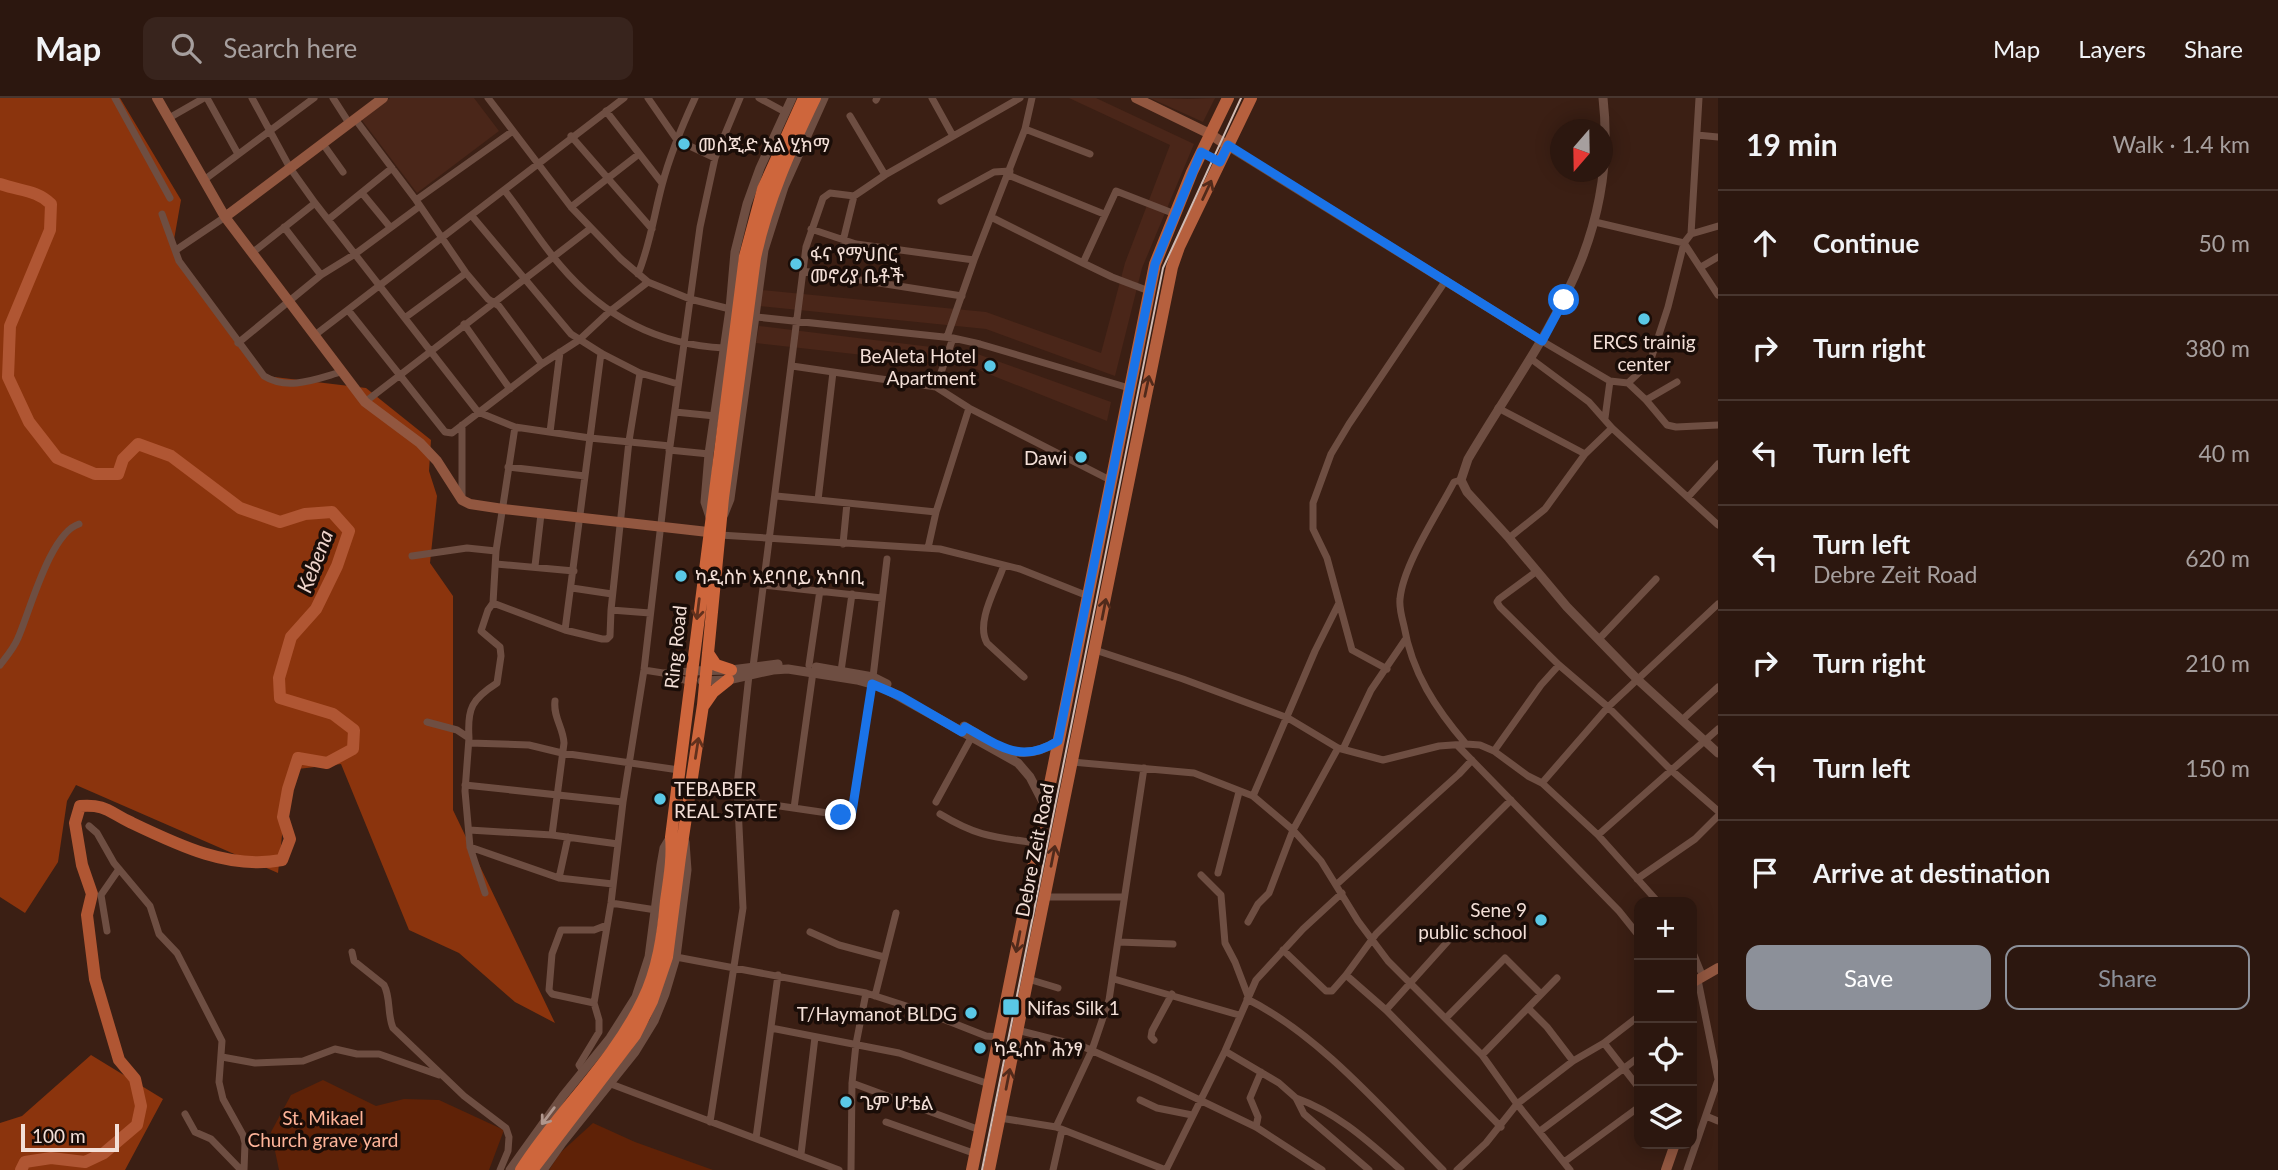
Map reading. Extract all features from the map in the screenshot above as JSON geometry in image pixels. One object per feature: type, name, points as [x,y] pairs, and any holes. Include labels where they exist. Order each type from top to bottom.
[{"type":"highway","name":"Ring Road","points":[[532,1170],[574,1112],[621,1055],[644,1019],[660,982],[667,957],[677,838],[679,770],[690,677],[714,534],[749,234],[763,189],[804,98]]},
{"type":"highway","name":"Ring Road","points":[[716,518],[759,239],[773,193],[815,98]]},
{"type":"highway","name":"Ring Road","points":[[521,1170],[534,1149],[611,1052],[644,998],[657,958],[672,849],[677,838],[703,705],[714,534]]},
{"type":"highway","points":[[703,705],[729,675],[716,665],[708,653]]},
{"type":"main road","points":[[157,98],[225,217],[341,372],[365,402],[420,443],[437,461],[462,500],[503,509],[714,534]]},
{"type":"main road","points":[[1136,98],[1228,145]]},
{"type":"main road","name":"Debre Zeit Road","points":[[972,1170],[1158,252],[1227,98]]},
{"type":"main road","name":"Debre Zeit Road","points":[[989,1170],[1172,267],[1251,98]]},
{"type":"main road","points":[[225,217],[381,99]]},
{"type":"main road","points":[[1201,152],[1220,162]]},
{"type":"main road","points":[[1698,980],[1718,968]]},
{"type":"main road","points":[[1666,1170],[1673,1149]]},
{"type":"street","points":[[115,98],[170,198]]},
{"type":"street","points":[[169,118],[205,98],[238,154]]},
{"type":"street","points":[[252,98],[290,168],[315,203],[478,412],[515,427],[709,454]]},
{"type":"street","points":[[204,180],[314,98]]},
{"type":"street","points":[[333,98],[392,168],[466,273],[488,299],[494,302],[542,364]]},
{"type":"street","points":[[488,98],[572,206],[638,274],[648,282],[690,299],[730,309]]},
{"type":"street","points":[[315,335],[505,191],[571,136],[624,98]]},
{"type":"street","points":[[648,98],[677,140],[715,158]]},
{"type":"street","points":[[638,274],[648,250],[662,183],[695,98]]},
{"type":"street","points":[[759,98],[785,112]]},
{"type":"street","points":[[716,518],[705,502],[735,252],[747,204],[792,98]]},
{"type":"street","name":"Ring Road","points":[[716,518],[730,499],[762,258],[791,168],[824,98]]},
{"type":"street","points":[[932,98],[953,136]]},
{"type":"street","points":[[710,1122],[743,908],[737,786],[803,271],[811,229],[826,194],[854,196],[885,175],[1020,98]]},
{"type":"street","points":[[936,387],[962,296],[1025,129],[1032,98]]},
{"type":"street","points":[[1603,98],[1603,173],[1595,222],[1577,274],[1542,341],[1498,408],[1464,467],[1461,480],[1467,492],[1567,607],[1637,679],[1718,754]]},
{"type":"street","points":[[1628,383],[1651,359],[1668,307],[1684,243],[1691,234],[1699,98]]},
{"type":"street","points":[[583,1071],[579,1065],[581,1060],[599,1032],[594,1003],[644,670],[674,412],[700,227],[715,158],[737,99]]},
{"type":"street","points":[[606,111],[662,183]]},
{"type":"street","points":[[850,116],[885,175]]},
{"type":"street","points":[[1025,129],[1090,154]]},
{"type":"street","points":[[238,343],[321,275],[355,254],[513,131]]},
{"type":"street","points":[[1697,135],[1718,137]]},
{"type":"street","points":[[571,136],[652,229]]},
{"type":"street","points":[[323,144],[343,172]]},
{"type":"street","points":[[1228,145],[1610,382],[1628,383],[1646,400],[1663,423],[1671,427],[1718,425]]},
{"type":"street","points":[[572,206],[639,154]]},
{"type":"street","points":[[329,219],[392,168]]},
{"type":"street","points":[[941,201],[994,172],[1009,173],[1104,214]]},
{"type":"street","points":[[505,191],[554,256],[582,288],[609,312],[639,329],[684,344],[724,348]]},
{"type":"street","points":[[1083,263],[1113,194],[1119,191],[1175,214]]},
{"type":"street","points":[[362,193],[390,227]]},
{"type":"street","points":[[843,241],[854,196]]},
{"type":"street","points":[[252,253],[315,203]]},
{"type":"street","points":[[162,214],[179,261],[264,376],[272,381],[301,384],[341,372]]},
{"type":"street","points":[[472,216],[571,334],[640,373],[678,384]]},
{"type":"street","points":[[176,250],[225,217]]},
{"type":"street","points":[[991,217],[1083,263],[1149,290]]},
{"type":"street","points":[[1595,222],[1684,243],[1718,295]]},
{"type":"street","points":[[1691,234],[1718,226]]},
{"type":"street","points":[[284,227],[321,275]]},
{"type":"street","points":[[365,402],[591,228]]},
{"type":"street","points":[[811,229],[843,241],[974,260]]},
{"type":"street","points":[[1701,267],[1718,257]]},
{"type":"street","points":[[803,271],[962,296]]},
{"type":"street","points":[[406,317],[466,273]]},
{"type":"street","points":[[1387,669],[1352,650],[1327,558],[1313,529],[1313,503],[1331,454],[1446,280]]},
{"type":"street","points":[[348,310],[445,432],[452,433],[542,364],[579,340],[609,312],[648,282]]},
{"type":"street","points":[[756,317],[950,337],[1129,388]]},
{"type":"street","points":[[464,324],[510,388]]},
{"type":"street","points":[[550,432],[560,352]]},
{"type":"street","points":[[565,630],[601,353]]},
{"type":"street","points":[[1530,358],[1588,402],[1612,428],[1718,524]]},
{"type":"street","points":[[792,366],[936,387],[968,408],[1112,481]]},
{"type":"street","points":[[818,500],[833,372]]},
{"type":"street","points":[[493,603],[565,630],[607,639],[610,636],[629,441],[640,373]]},
{"type":"street","points":[[1605,418],[1610,382]]},
{"type":"street","points":[[1646,400],[1677,382]]},
{"type":"street","points":[[928,548],[936,512],[968,408]]},
{"type":"street","points":[[1498,408],[1585,454]]},
{"type":"street","points":[[674,412],[715,416]]},
{"type":"street","points":[[462,425],[462,500]]},
{"type":"street","points":[[485,893],[470,847],[465,785],[466,750],[469,740],[468,719],[476,698],[498,680],[500,647],[481,631],[493,603],[496,551],[515,427]]},
{"type":"street","points":[[1509,538],[1545,509],[1585,454],[1612,428]]},
{"type":"street","points":[[1688,497],[1718,464]]},
{"type":"street","points":[[508,467],[585,476]]},
{"type":"street","points":[[1461,480],[1454,482],[1411,564],[1400,600],[1412,661],[1440,714],[1466,744]]},
{"type":"street","points":[[776,496],[936,512]]},
{"type":"street","points":[[843,544],[847,503]]},
{"type":"street","points":[[535,566],[541,514]]},
{"type":"street","points":[[0,665],[14,646],[58,543],[69,530],[79,524]]},
{"type":"street","points":[[714,534],[769,540],[928,548],[960,553],[1020,569],[1089,597]]},
{"type":"street","points":[[412,556],[467,548],[496,551]]},
{"type":"street","points":[[739,800],[848,816],[852,812],[873,680],[887,559]]},
{"type":"street","points":[[496,564],[574,571]]},
{"type":"street","points":[[1004,565],[987,612],[983,636],[987,643],[1024,677]]},
{"type":"street","points":[[1537,571],[1497,603],[1559,665],[1608,706],[1671,771],[1718,814],[1695,839],[1637,879]]},
{"type":"street","points":[[1599,639],[1656,579]]},
{"type":"street","points":[[764,585],[882,598]]},
{"type":"street","points":[[572,588],[612,594]]},
{"type":"street","points":[[794,808],[820,590]]},
{"type":"street","points":[[841,671],[852,594]]},
{"type":"street","points":[[1253,796],[1315,651],[1339,603]]},
{"type":"street","points":[[1542,783],[1608,706],[1717,607]]},
{"type":"street","points":[[611,610],[650,613]]},
{"type":"street","points":[[1248,922],[1258,904],[1269,893],[1293,830],[1366,699],[1406,639]]},
{"type":"street","points":[[1096,650],[1288,718],[1341,748],[1383,760],[1439,746],[1480,745],[1494,751],[1542,783],[1598,835],[1653,897]]},
{"type":"street","points":[[1494,751],[1516,718],[1559,665]]},
{"type":"street","points":[[644,670],[690,677],[811,669],[841,671],[873,680],[1018,763],[1030,777],[1045,806]]},
{"type":"street","points":[[811,669],[873,680]]},
{"type":"street","points":[[1682,719],[1718,687]]},
{"type":"street","points":[[552,835],[564,736],[555,716],[555,701]]},
{"type":"street","points":[[428,722],[457,730],[469,740],[529,745],[562,753],[679,770]]},
{"type":"street","points":[[1598,835],[1718,729]]},
{"type":"street","points":[[966,732],[1014,752],[1026,754],[1040,751],[1058,741]]},
{"type":"street","points":[[936,802],[966,732]]},
{"type":"street","points":[[1457,745],[1619,911],[1634,930]]},
{"type":"street","points":[[1337,884],[1472,760]]},
{"type":"street","points":[[1072,762],[1194,773],[1253,796],[1293,830],[1321,861],[1372,940],[1409,984],[1482,1055],[1570,1170]]},
{"type":"street","points":[[1053,1170],[1059,1129],[1092,1051],[1114,979],[1144,768]]},
{"type":"street","points":[[465,785],[623,802]]},
{"type":"street","points":[[1218,873],[1239,792]]},
{"type":"street","points":[[1283,950],[1325,991],[1332,991],[1372,940],[1414,895],[1511,800]]},
{"type":"street","points":[[940,814],[965,830],[983,836],[1037,843]]},
{"type":"street","points":[[89,826],[97,833],[119,869],[150,906],[159,934],[177,953],[222,1041],[219,1082],[223,1099],[243,1135],[245,1143],[242,1170]]},
{"type":"street","points":[[468,830],[552,835],[618,844]]},
{"type":"street","points":[[559,878],[568,837]]},
{"type":"street","points":[[510,1170],[538,1129],[610,1038],[636,996],[649,957],[664,848],[677,838],[687,870],[676,957],[665,994],[654,1021],[611,1083],[543,1170]]},
{"type":"street","points":[[470,847],[559,878],[613,884]]},
{"type":"street","points":[[107,931],[101,895],[119,869]]},
{"type":"street","points":[[1202,875],[1221,895],[1225,943],[1235,962],[1247,998],[1267,1009],[1334,1062],[1443,1170]]},
{"type":"street","points":[[1000,1118],[1059,1129],[1166,1170],[1225,1051],[1256,980],[1342,893]]},
{"type":"street","points":[[1045,897],[1125,897]]},
{"type":"street","points":[[611,903],[656,909]]},
{"type":"street","points":[[875,996],[896,913]]},
{"type":"street","points":[[594,1003],[552,994],[549,982],[552,954],[561,930],[594,930],[607,925]]},
{"type":"street","points":[[810,932],[839,945],[884,957]]},
{"type":"street","points":[[1386,1010],[1448,940]]},
{"type":"street","points":[[1118,942],[1173,944]]},
{"type":"street","points":[[352,952],[354,961],[387,990],[393,1028],[464,1096],[506,1128],[509,1137],[508,1151],[500,1170]]},
{"type":"street","points":[[676,957],[866,993],[986,1036],[999,1037]]},
{"type":"street","points":[[1446,1018],[1505,958],[1541,994]]},
{"type":"street","points":[[1687,1170],[1718,1080],[1694,960]]},
{"type":"street","points":[[756,1138],[778,975]]},
{"type":"street","points":[[1346,975],[1386,1010],[1501,1127]]},
{"type":"street","points":[[1482,1055],[1557,978]]},
{"type":"street","points":[[1028,979],[1058,988]]},
{"type":"street","points":[[1114,979],[1239,1015]]},
{"type":"street","points":[[851,1170],[852,1083],[866,993]]},
{"type":"street","points":[[1154,1040],[1151,1037],[1152,1031],[1172,994]]},
{"type":"street","points":[[1529,1009],[1547,1027],[1573,1061]]},
{"type":"street","points":[[1707,1019],[1717,1018]]},
{"type":"street","points":[[1457,1170],[1501,1127],[1517,1104],[1573,1061],[1604,1043],[1634,1020]]},
{"type":"street","points":[[771,1028],[899,1053],[989,1084]]},
{"type":"street","points":[[1017,1030],[1092,1051],[1256,1126],[1322,1170]]},
{"type":"street","points":[[801,1154],[815,1037]]},
{"type":"street","points":[[1604,1043],[1638,1086]]},
{"type":"street","points":[[222,1057],[255,1063],[303,1061],[335,1049],[357,1054],[379,1054],[443,1077]]},
{"type":"street","points":[[1225,1051],[1261,1072],[1296,1098],[1334,1116],[1358,1132],[1401,1170]]},
{"type":"street","points":[[1540,1131],[1634,1061]]},
{"type":"street","points":[[1256,1126],[1258,1117],[1250,1098],[1261,1072]]},
{"type":"street","points":[[611,1083],[839,1170]]},
{"type":"street","points":[[852,1083],[980,1130]]},
{"type":"street","points":[[1296,1098],[1304,1114],[1369,1170]]},
{"type":"street","points":[[1140,1100],[1157,1108],[1192,1115]]},
{"type":"street","points":[[1564,1162],[1634,1111]]},
{"type":"street","points":[[185,1114],[195,1132],[211,1139],[242,1170]]},
{"type":"street","points":[[1706,1116],[1718,1121]]},
{"type":"street","points":[[886,1122],[976,1154]]},
{"type":"shaded area","points":[[0,98],[120,98],[181,200],[172,251],[266,376],[366,388],[431,440],[429,471],[437,496],[430,563],[453,596],[453,810],[555,1023],[515,1002],[459,953],[409,930],[341,764],[289,770],[278,873],[76,785],[67,801],[58,862],[25,913],[0,897]]},
{"type":"shaded area","points":[[390,98],[474,98],[499,131],[417,193],[361,119]]},
{"type":"shaded area","points":[[1069,98],[1096,98],[1194,144],[1142,268],[1115,376],[986,329],[759,306],[761,290],[986,312],[1101,353],[1125,263],[1170,145]]},
{"type":"shaded area","points":[[1150,98],[1189,99],[1215,98],[1203,122]]},
{"type":"shaded area","points":[[759,326],[972,352],[1111,402],[1107,421],[971,367],[756,343]]},
{"type":"shaded area","points":[[91,1055],[163,1099],[125,1170],[0,1170],[0,1123],[22,1116]]},
{"type":"green space","name":"St. Mikael Church grave yard","points":[[323,1080],[376,1106],[404,1099],[439,1100],[504,1130],[489,1170],[279,1170],[271,1132],[291,1095]]},
{"type":"green space","points":[[593,1123],[635,1142],[713,1170],[549,1170],[560,1153]]},
{"type":"waterway","name":"Kebena","points":[[0,184],[34,193],[51,204],[50,230],[10,326],[8,377],[29,422],[57,458],[95,474],[118,474],[123,459],[138,444],[171,456],[240,508],[280,522],[305,514],[332,512],[349,531],[337,566],[316,609],[291,637],[279,678],[280,698],[333,714],[354,730],[353,749],[327,763],[298,758],[283,817],[290,839],[282,860],[243,862],[204,853],[185,847],[107,810],[96,806],[80,806],[75,823],[82,865],[92,894],[87,915],[95,979],[119,1060],[135,1079],[141,1106],[137,1125],[104,1153],[85,1162],[51,1158],[25,1162],[21,1170]]},
{"type":"tram line","points":[[982,1170],[1163,268],[1241,98]]},
{"type":"place","name":"መስጂድ አል ሂክማ","points":[[684,144]]},
{"type":"place","name":"ፋና የማህበር መኖሪያ ቤቶች","points":[[796,264]]},
{"type":"place","name":"ERCS trainig center","points":[[1644,319]]},
{"type":"place","name":"BeAleta Hotel Apartment","points":[[990,366]]},
{"type":"place","name":"Dawi","points":[[1081,457]]},
{"type":"place","name":"ካዲስኮ አደባባይ አካባቢ","points":[[681,576]]},
{"type":"place","name":"TEBABER REAL STATE","points":[[660,799]]},
{"type":"place","name":"Sene 9 public school","points":[[1541,920]]},
{"type":"place","name":"Nifas Silk 1","points":[[1011,1007]]},
{"type":"place","name":"T/Haymanot BLDG","points":[[971,1013]]},
{"type":"place","name":"ካዲስኮ ሕንፃ","points":[[980,1048]]},
{"type":"place","name":"ጌም ሆቴል","points":[[846,1102]]},
{"type":"route","points":[[841,815],[848,816],[852,812],[872,684],[900,696],[962,732],[965,727],[1014,752],[1026,754],[1040,751],[1058,741],[1155,264],[1201,152],[1220,162],[1228,145],[1542,341],[1564,300]]}]
